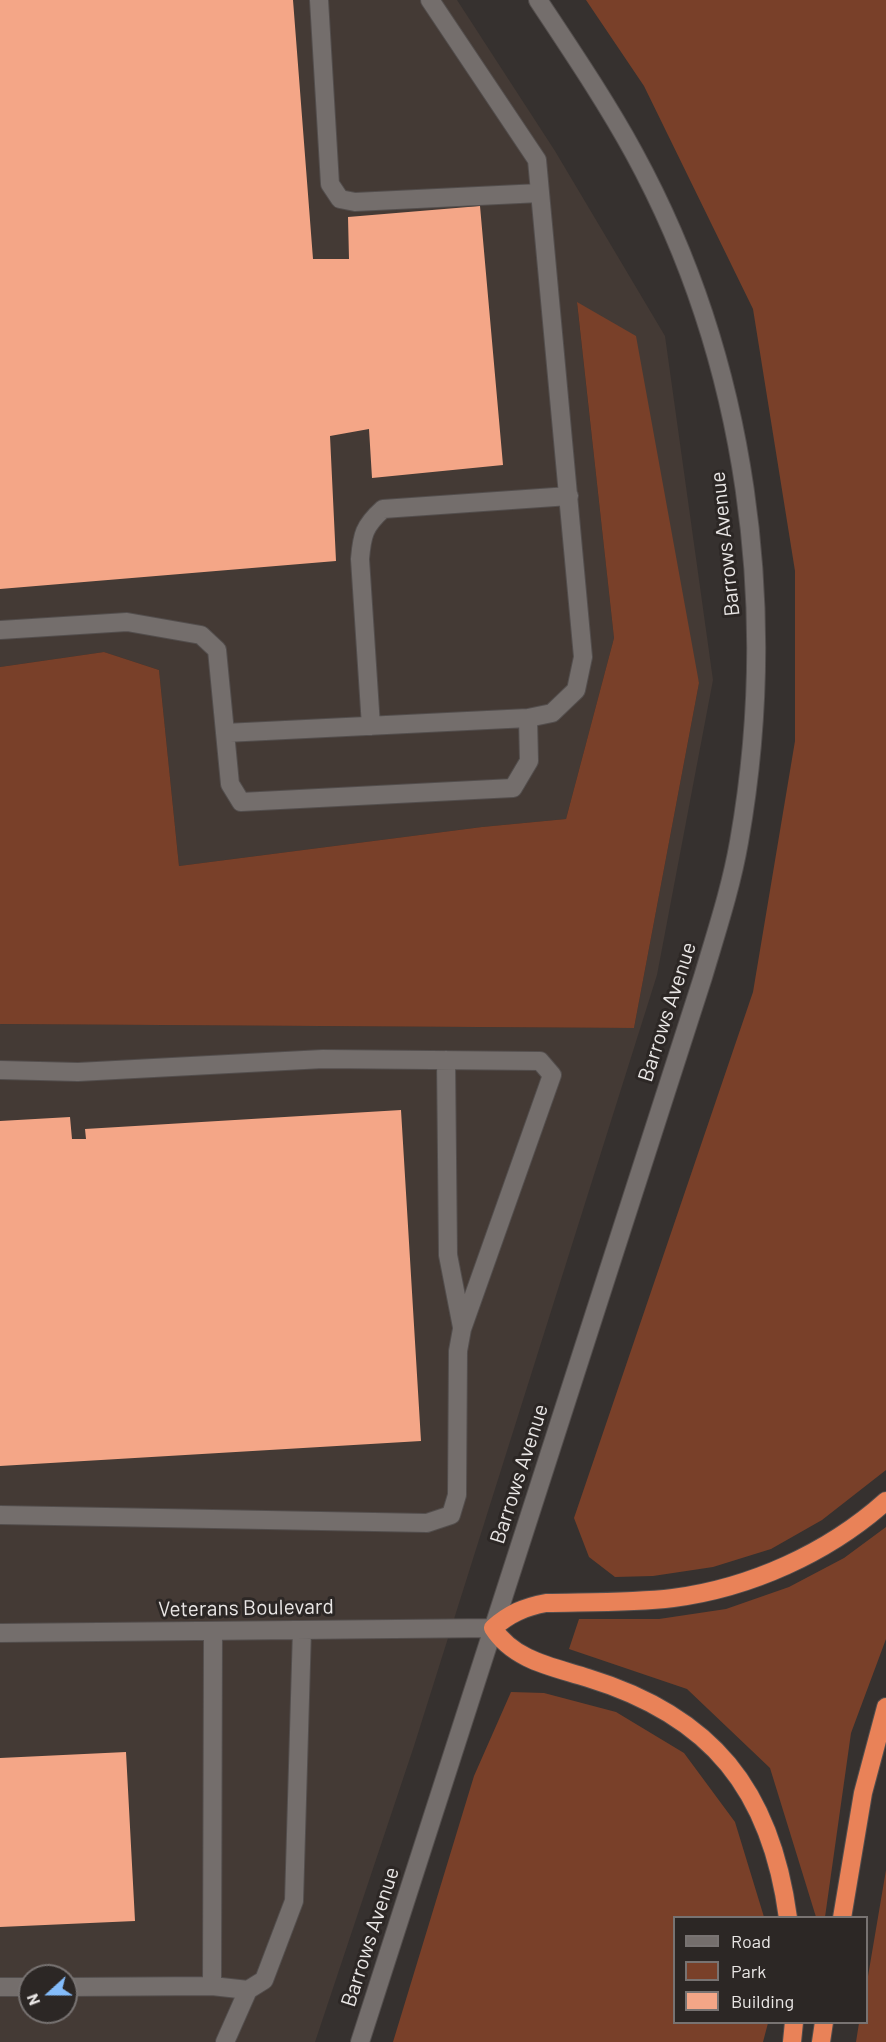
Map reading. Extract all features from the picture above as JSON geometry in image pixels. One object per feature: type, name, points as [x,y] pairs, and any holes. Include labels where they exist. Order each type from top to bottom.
[{"type":"highway","points":[[788,1916],[782,1879],[766,1828],[741,1780],[703,1737],[680,1719],[634,1694],[521,1655],[500,1639],[493,1628],[517,1611],[546,1603],[666,1599],[699,1594],[739,1583],[770,1572],[813,1552],[860,1523],[886,1502]]},
{"type":"highway","points":[[842,1916],[863,1793],[886,1707]]},
{"type":"highway","points":[[792,2042],[794,2024]]},
{"type":"highway","points":[[821,2042],[824,2024]]},
{"type":"street","points":[[319,0],[330,184],[340,200],[355,202],[540,192]]},
{"type":"street","points":[[225,733],[528,718],[552,713],[576,690],[583,657],[537,160],[430,0]]},
{"type":"street","name":"Barrows Avenue","points":[[360,2042],[703,977],[738,844],[748,782],[756,685],[755,597],[750,523],[731,415],[706,323],[674,238],[635,155],[595,87],[538,0]]},
{"type":"street","points":[[371,726],[360,559],[362,536],[369,521],[383,509],[569,496]]},
{"type":"street","points":[[0,630],[127,622],[201,635],[217,650],[230,784],[241,802],[513,788],[530,761],[528,718]]},
{"type":"street","points":[[0,1070],[78,1072],[323,1059],[446,1060],[540,1061],[552,1075],[462,1329],[458,1351],[457,1495],[451,1515],[427,1523],[0,1515]]},
{"type":"street","points":[[446,1060],[448,1255],[462,1329]]},
{"type":"street","name":"Veterans Boulevard","points":[[0,1633],[493,1628]]},
{"type":"street","points":[[78,1987],[212,1986],[248,1989],[264,1980],[294,1901],[302,1630]]},
{"type":"street","points":[[212,1986],[213,1631]]},
{"type":"street","points":[[0,1987],[18,1987]]},
{"type":"street","points":[[225,2042],[248,1989]]},
{"type":"shaded area","points":[[0,0],[457,0],[555,151],[665,336],[713,680],[657,975],[414,1746],[315,2042],[0,2042],[0,1024],[634,1028],[699,683],[577,303],[614,638],[566,819],[482,827],[179,866],[159,670],[104,652],[0,667]]},
{"type":"green space","points":[[586,0],[886,0],[886,1470],[822,1520],[771,1549],[713,1567],[653,1576],[615,1577],[589,1557],[574,1518],[753,992],[795,741],[795,571],[753,309],[644,86]]},
{"type":"green space","points":[[577,302],[636,336],[699,683],[634,1028],[0,1024],[0,667],[104,652],[159,670],[179,866],[482,827],[566,819],[614,638]]},
{"type":"green space","points":[[886,1527],[886,1639],[851,1733],[825,1916],[816,1916],[770,1768],[687,1689],[569,1649],[579,1619],[659,1619],[726,1609],[789,1587],[844,1558]]},
{"type":"green space","points":[[511,1692],[544,1693],[616,1712],[684,1753],[735,1822],[764,1916],[673,1916],[673,2024],[768,2024],[763,2042],[393,2042],[474,1776]]},
{"type":"green space","points":[[886,1870],[886,2042],[856,2042],[859,2024],[868,2024],[868,1976]]},
{"type":"building","points":[[0,0],[293,0],[313,259],[349,259],[348,217],[480,206],[503,465],[372,478],[369,429],[330,436],[336,561],[0,589]]},
{"type":"building","points":[[401,1110],[421,1441],[0,1466],[0,1121],[70,1117],[72,1139],[86,1139],[85,1129]]},
{"type":"building","points":[[126,1752],[135,1921],[0,1927],[0,1758]]}]
